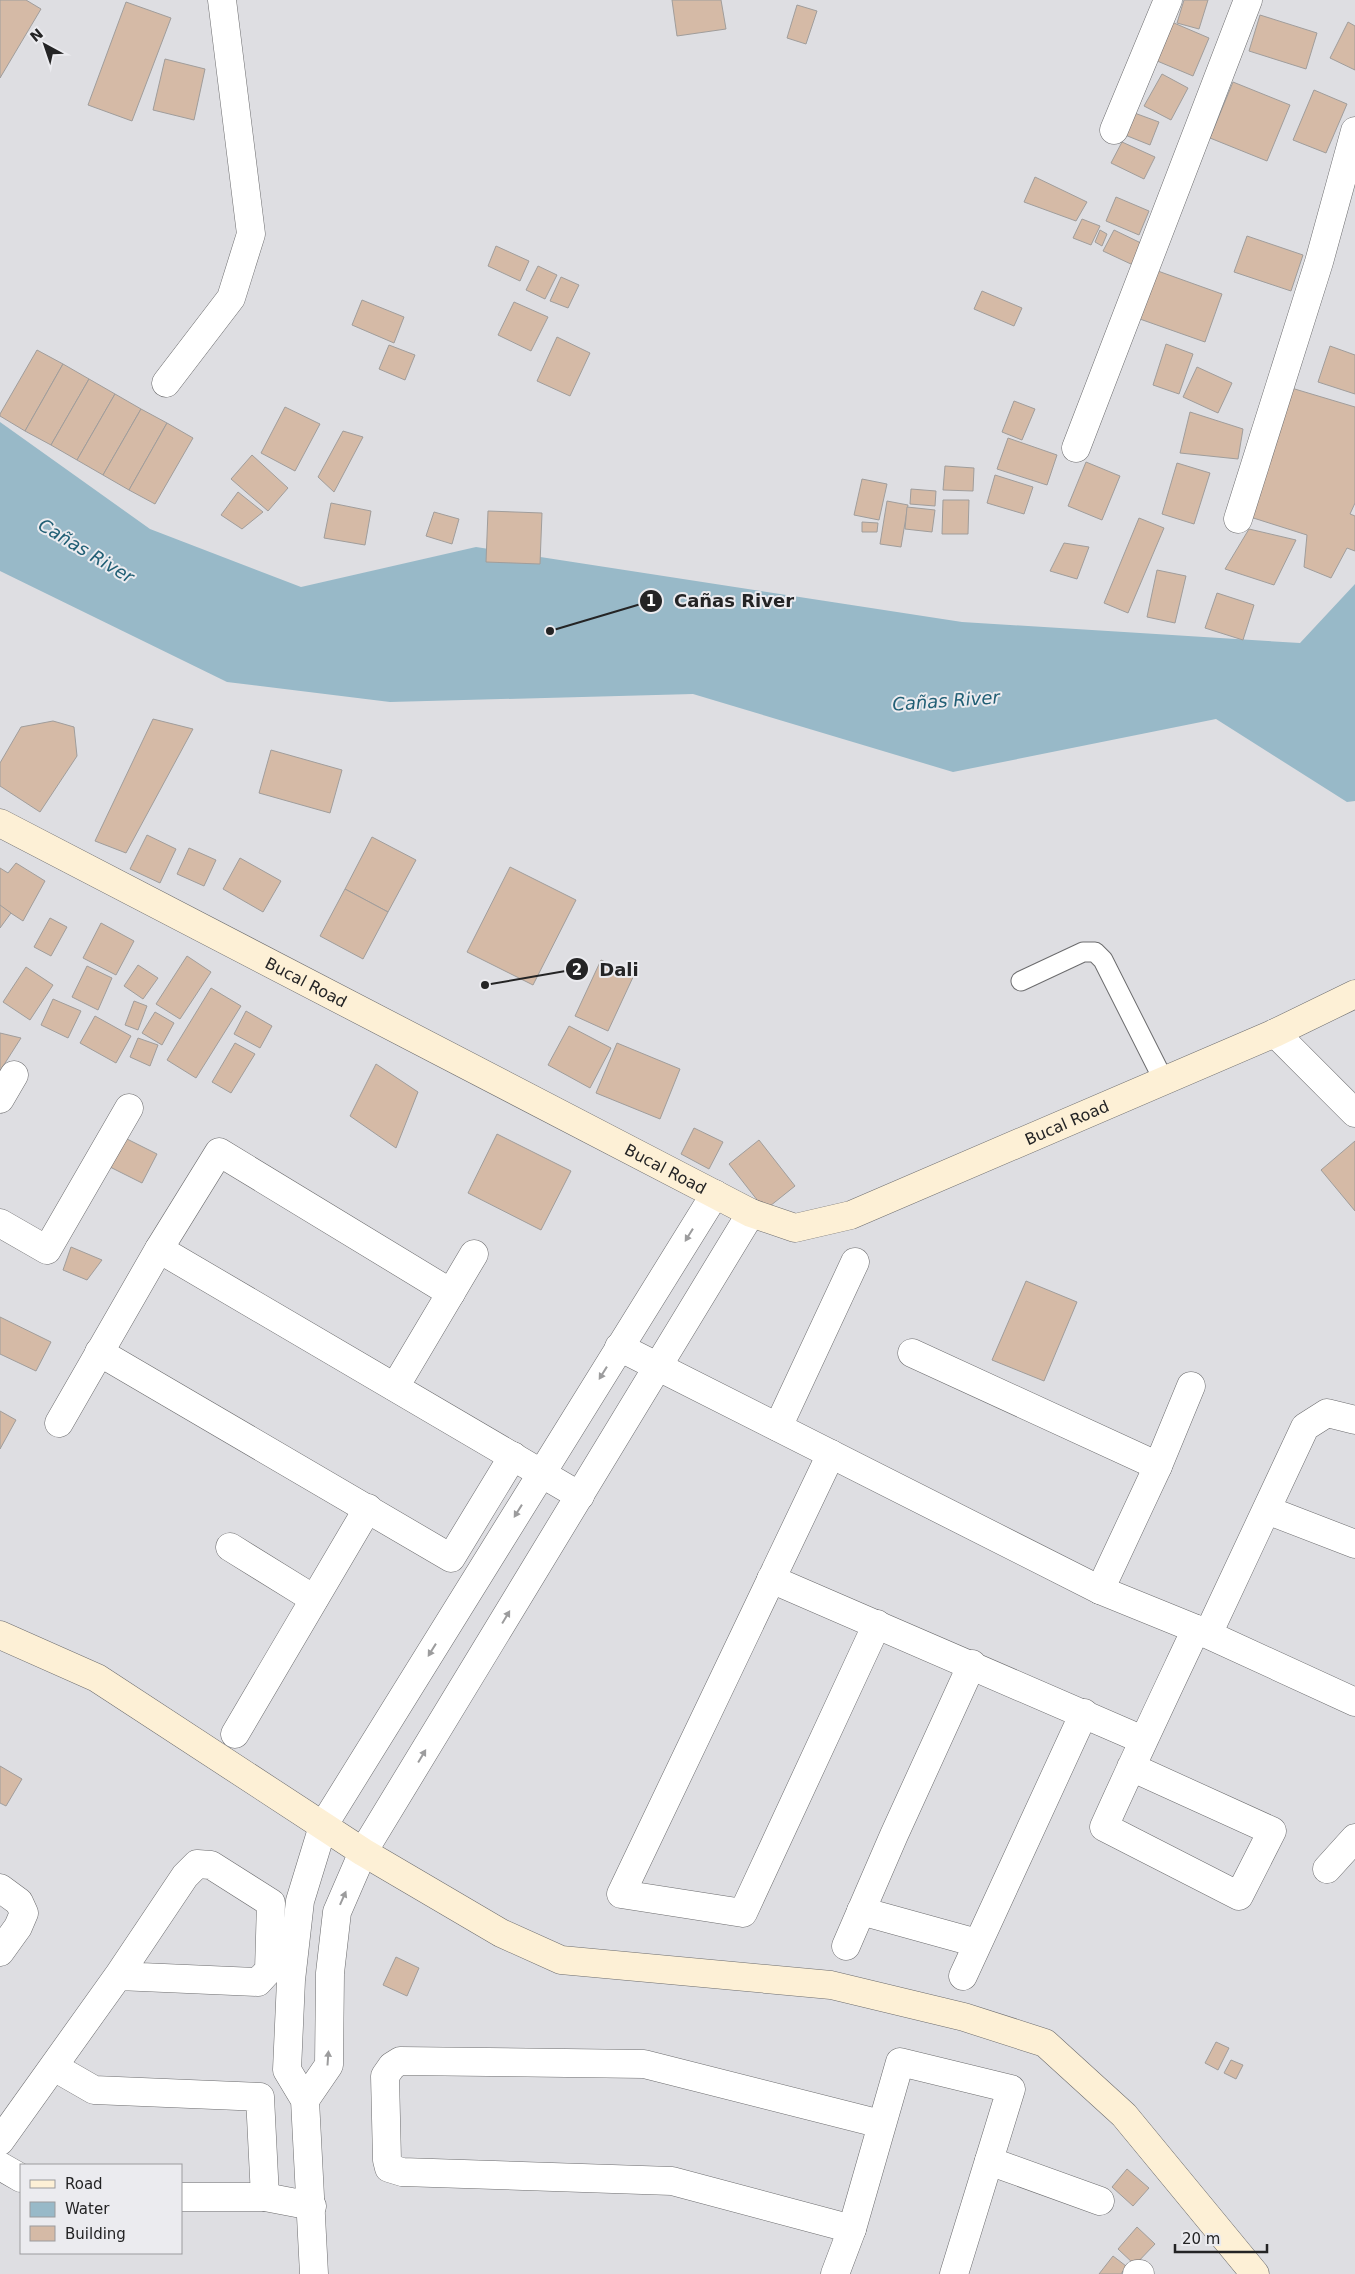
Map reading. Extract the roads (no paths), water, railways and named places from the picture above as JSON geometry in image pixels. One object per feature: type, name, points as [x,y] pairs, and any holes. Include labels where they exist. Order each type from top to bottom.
[{"type":"street","points":[[166,383],[231,298],[252,234],[222,0]]},
{"type":"street","points":[[1114,130],[1168,0]]},
{"type":"street","points":[[1076,448],[1248,0]]},
{"type":"street","points":[[1238,519],[1319,262],[1355,131]]},
{"type":"street","name":"Bucal Road","points":[[0,823],[715,1194],[752,1212],[795,1228],[852,1215],[1275,1033],[1355,994]]},
{"type":"street","points":[[1275,1033],[1355,1113]]},
{"type":"street","points":[[0,1099],[14,1075]]},
{"type":"street","points":[[0,1223],[47,1250],[129,1108]]},
{"type":"street","points":[[59,1423],[159,1249],[219,1152],[451,1293]]},
{"type":"street","points":[[314,2274],[312,2206],[305,2100],[287,2070],[291,1980],[300,1901],[323,1826],[715,1194]]},
{"type":"street","points":[[305,2100],[329,2065],[330,1973],[337,1912],[363,1852],[752,1212]]},
{"type":"street","points":[[159,1249],[580,1496]]},
{"type":"street","points":[[395,1387],[474,1254]]},
{"type":"street","points":[[778,1427],[855,1262]]},
{"type":"street","points":[[619,1347],[1100,1590],[1202,1632],[1355,1702]]},
{"type":"street","points":[[99,1352],[451,1558],[514,1456]]},
{"type":"street","points":[[912,1353],[1158,1466]]},
{"type":"street","points":[[1100,1590],[1158,1466],[1191,1386]]},
{"type":"street","points":[[1131,1767],[1272,1831],[1239,1896],[1104,1827],[1143,1740],[1267,1510],[1305,1427],[1328,1413],[1355,1420]]},
{"type":"street","points":[[831,1454],[621,1894],[743,1913],[877,1624]]},
{"type":"street","points":[[235,1734],[368,1508]]},
{"type":"street","points":[[1267,1510],[1355,1544]]},
{"type":"street","points":[[230,1547],[314,1599]]},
{"type":"street","points":[[771,1579],[972,1664],[1143,1740]]},
{"type":"street","points":[[0,1635],[97,1678],[363,1852],[501,1933],[562,1960],[830,1985],[964,2017],[1045,2044],[1124,2115],[1255,2274]]},
{"type":"street","points":[[846,1946],[972,1664]]},
{"type":"street","points":[[963,1976],[1084,1713]]},
{"type":"street","points":[[1327,1869],[1355,1838]]},
{"type":"street","points":[[0,2141],[118,1976],[185,1876],[197,1864],[211,1865],[271,1903],[269,1970],[258,1982],[118,1976]]},
{"type":"street","points":[[0,1888],[19,1902],[24,1913],[18,1927],[0,1952]]},
{"type":"street","points":[[861,1911],[977,1943]]},
{"type":"street","points":[[852,2228],[672,2181],[402,2172],[390,2168],[386,2160],[385,2076],[392,2066],[400,2061],[644,2064],[881,2124]]},
{"type":"street","points":[[835,2274],[852,2228],[900,2062],[1011,2089],[954,2274]]},
{"type":"street","points":[[54,2067],[94,2090],[260,2097],[265,2196]]},
{"type":"street","points":[[989,2161],[1100,2201]]},
{"type":"street","points":[[0,2166],[20,2177]]},
{"type":"street","points":[[182,2197],[265,2196],[312,2206]]},
{"type":"lane","points":[[1021,981],[1083,952],[1095,952],[1103,960],[1164,1081]]},
{"type":"water","points":[[0,422],[150,529],[301,587],[476,547],[962,622],[1300,643],[1355,584],[1355,801],[1347,802],[1216,719],[953,772],[693,694],[390,702],[227,682],[0,571]]},
{"type":"place","name":"Cañas River","points":[[550,631]]},
{"type":"place","name":"Dali","points":[[485,985]]}]
